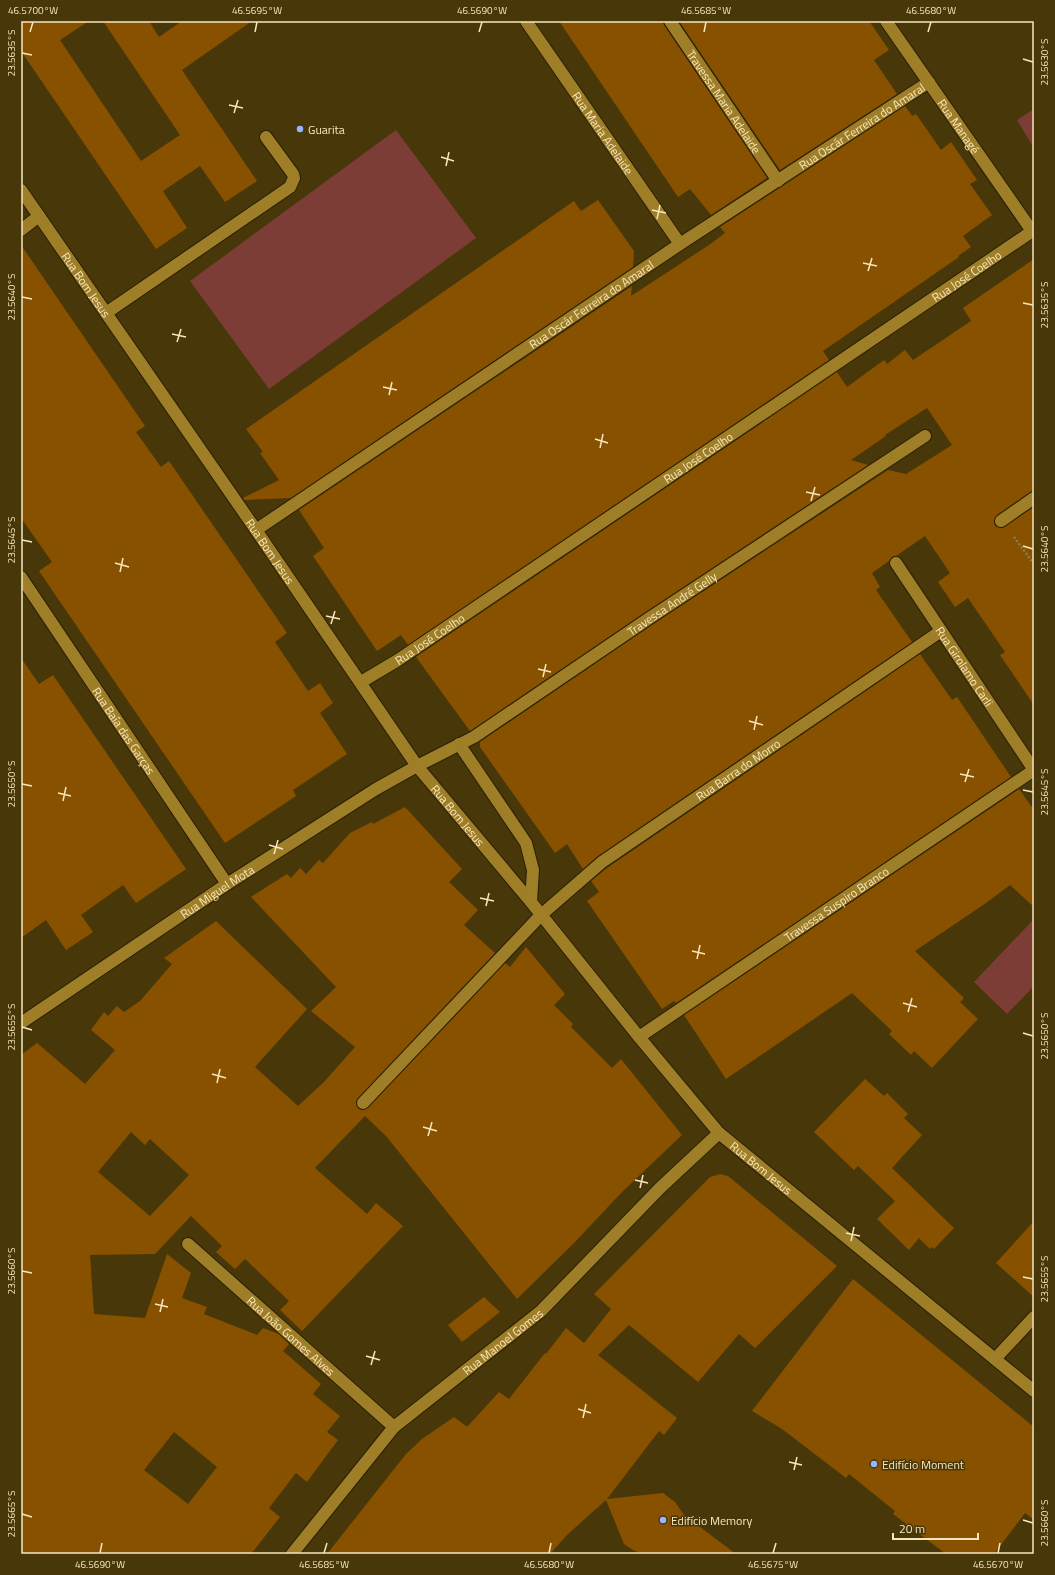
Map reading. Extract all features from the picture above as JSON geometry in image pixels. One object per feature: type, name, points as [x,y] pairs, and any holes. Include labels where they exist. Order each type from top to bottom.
[{"type":"street","name":"Rua Maria Adelaide","points":[[526,21],[680,244]]},
{"type":"street","name":"Travessa Maria Adelaide","points":[[670,21],[778,181]]},
{"type":"street","name":"Rua Managé","points":[[886,21],[1033,231]]},
{"type":"street","name":"Rua Oscár Ferreira do Amaral","points":[[256,530],[680,244],[929,82]]},
{"type":"street","points":[[106,312],[290,187],[294,178],[266,137]]},
{"type":"street","name":"Rua Bom Jesus","points":[[21,190],[361,682],[417,766],[531,902],[638,1037],[719,1133],[1034,1391]]},
{"type":"street","points":[[21,230],[39,216]]},
{"type":"street","name":"Rua José Coelho","points":[[361,682],[398,660],[1033,231]]},
{"type":"street","name":"Travessa André Gelly","points":[[417,766],[474,737],[648,619],[925,436]]},
{"type":"street","points":[[1002,521],[1034,498]]},
{"type":"street","name":"Rua Girolamo Carli","points":[[896,563],[1034,770]]},
{"type":"street","name":"Rua Baía das Garças","points":[[21,577],[227,884]]},
{"type":"street","name":"Rua Barra do Morro","points":[[363,1103],[541,915],[602,862],[941,631]]},
{"type":"street","points":[[459,744],[526,844],[533,870],[531,902]]},
{"type":"street","name":"Rua Miguel Mota","points":[[21,1023],[227,884],[376,789],[417,766]]},
{"type":"street","name":"Travessa Suspiro Branco","points":[[638,1037],[1034,770]]},
{"type":"street","name":"Rua Manoel Gomes","points":[[292,1554],[394,1427],[542,1310],[660,1188],[719,1133]]},
{"type":"street","name":"Rua João Gomes Alves","points":[[188,1244],[394,1427]]},
{"type":"street","points":[[995,1359],[1034,1317]]},
{"type":"path","points":[[1002,521],[1034,564]]},
{"type":"shaded area","points":[[1034,109],[1034,148],[1017,120]]},
{"type":"shaded area","points":[[396,130],[476,238],[269,389],[190,281]]},
{"type":"shaded area","points":[[1034,919],[1034,986],[1007,1014],[974,982]]},
{"type":"building","points":[[21,21],[89,21],[60,40],[141,161],[180,135],[103,21],[149,21],[159,37],[182,21],[252,21],[182,70],[257,181],[225,202],[200,166],[163,191],[187,228],[156,249],[21,51]]},
{"type":"building","points":[[559,21],[663,21],[664,25],[767,178],[711,215],[690,189],[678,197]]},
{"type":"building","points":[[679,21],[869,21],[889,50],[874,60],[897,94],[780,170]]},
{"type":"building","points":[[905,106],[912,116],[916,114],[941,150],[951,142],[977,180],[970,184],[992,215],[963,236],[971,247],[958,256],[959,257],[823,351],[829,360],[408,645],[401,635],[377,651],[313,556],[324,548],[299,510],[632,286],[631,296],[709,245],[725,233],[720,227]]},
{"type":"building","points":[[598,200],[634,251],[633,267],[291,498],[245,500],[243,498],[279,480],[260,453],[263,452],[246,429],[574,201],[581,211]]},
{"type":"building","points":[[21,245],[145,426],[136,432],[161,467],[169,461],[287,633],[275,642],[308,691],[320,683],[333,703],[320,713],[347,754],[293,790],[296,796],[225,843],[39,571],[52,562],[21,518]]},
{"type":"building","points":[[1034,259],[1034,491],[1030,492],[997,515],[994,521],[995,526],[1002,528],[1034,507],[1034,705],[1000,655],[1005,652],[968,598],[955,607],[938,582],[950,573],[925,536],[896,556],[892,557],[889,561],[872,573],[880,587],[876,590],[912,642],[598,856],[583,869],[567,844],[555,853],[480,747],[480,742],[652,625],[888,470],[906,474],[952,445],[927,408],[885,435],[886,436],[851,460],[868,465],[644,613],[470,731],[416,657],[837,372],[847,387],[884,360],[887,364],[905,350],[913,360],[971,321],[963,308]]},
{"type":"building","points":[[920,654],[952,700],[957,697],[1011,777],[676,1003],[674,1001],[662,1009],[587,901],[599,892],[591,881],[607,868]]},
{"type":"building","points":[[21,658],[39,684],[53,675],[186,869],[136,903],[123,885],[81,915],[93,932],[66,950],[46,920],[21,938]]},
{"type":"building","points":[[1019,789],[1034,810],[1034,907],[1010,885],[915,951],[964,998],[960,1002],[978,1019],[932,1068],[914,1051],[911,1055],[889,1034],[892,1031],[852,993],[726,1079],[684,1015]]},
{"type":"building","points":[[405,807],[462,869],[449,882],[478,910],[464,925],[495,953],[358,1098],[356,1102],[358,1108],[362,1110],[368,1108],[505,963],[510,967],[526,947],[565,994],[554,1005],[573,1024],[571,1027],[612,1068],[621,1059],[682,1135],[622,1192],[575,1242],[517,1299],[386,1136],[365,1116],[315,1168],[367,1214],[376,1203],[403,1226],[302,1331],[280,1310],[289,1301],[245,1259],[235,1269],[216,1252],[222,1246],[191,1216],[155,1254],[90,1255],[94,1314],[145,1318],[167,1254],[191,1273],[182,1298],[207,1307],[204,1314],[257,1335],[263,1328],[279,1334],[289,1344],[283,1351],[321,1384],[313,1394],[340,1416],[327,1432],[338,1440],[307,1482],[296,1473],[269,1508],[280,1517],[251,1554],[21,1554],[21,1055],[37,1043],[85,1084],[115,1050],[91,1030],[104,1012],[108,1016],[117,1006],[124,1012],[140,1001],[172,964],[164,958],[216,921],[307,1009],[255,1067],[298,1106],[324,1082],[355,1047],[311,1011],[336,987],[251,897],[287,874],[291,878],[300,868],[306,874],[319,860],[323,863],[350,833],[372,822],[373,824]],"holes":[[[131,1132],[145,1145],[150,1139],[189,1175],[150,1216],[98,1172]],[[174,1432],[217,1467],[188,1504],[144,1470]]]},
{"type":"building","points":[[865,1079],[884,1096],[887,1093],[908,1114],[904,1118],[922,1135],[892,1168],[954,1228],[934,1249],[931,1247],[930,1249],[919,1238],[909,1250],[877,1219],[895,1201],[858,1166],[854,1170],[814,1132]]},
{"type":"building","points":[[720,1174],[728,1176],[837,1266],[755,1348],[739,1334],[698,1382],[629,1325],[598,1355],[677,1418],[664,1435],[659,1431],[607,1499],[663,1493],[675,1502],[684,1515],[736,1554],[643,1554],[633,1550],[624,1544],[606,1500],[567,1535],[550,1554],[327,1554],[406,1454],[422,1439],[454,1417],[468,1426],[499,1392],[509,1399],[566,1328],[584,1343],[611,1309],[594,1294],[710,1177]]},
{"type":"building","points":[[1034,1221],[1034,1297],[996,1263]]},
{"type":"building","points":[[853,1279],[1034,1427],[1034,1520],[1025,1513],[994,1554],[946,1554],[893,1514],[895,1511],[849,1474],[846,1478],[782,1429],[752,1411]]},
{"type":"building","points":[[484,1297],[500,1312],[462,1342],[448,1325]]},
{"type":"place","name":"Guarita","points":[[300,129]]},
{"type":"place","name":"Edifício Moment","points":[[874,1464]]},
{"type":"place","name":"Edifício Memory","points":[[663,1520]]}]
